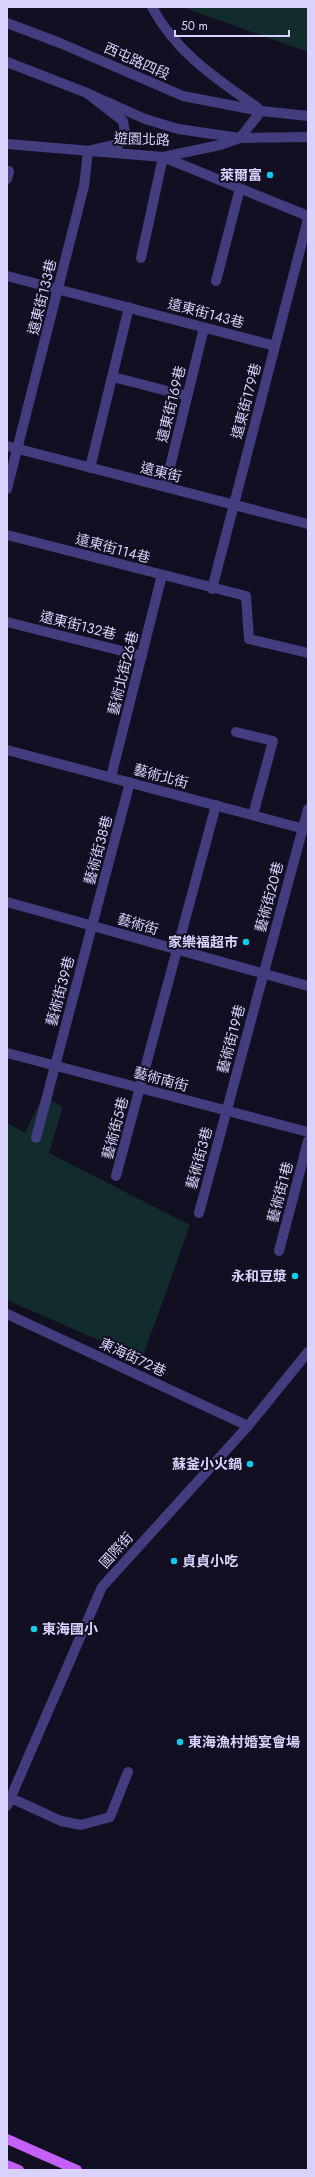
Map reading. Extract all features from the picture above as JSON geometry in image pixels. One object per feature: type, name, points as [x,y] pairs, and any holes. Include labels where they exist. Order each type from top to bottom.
[{"type":"main road","points":[[7,2139],[77,2170]]},
{"type":"main road","points":[[7,2165],[19,2170]]},
{"type":"street","points":[[152,7],[169,35],[191,59],[261,111],[240,138]]},
{"type":"street","name":"西屯路四段","points":[[7,23],[60,43],[183,96],[261,111],[308,116]]},
{"type":"street","points":[[7,62],[87,93],[158,123],[178,129],[240,138],[308,137]]},
{"type":"street","points":[[87,93],[122,120],[125,133],[119,144],[88,151]]},
{"type":"street","name":"遊園北路","points":[[7,144],[163,157],[220,145],[240,138]]},
{"type":"street","name":"遠東街133巷","points":[[18,449],[84,186],[88,151]]},
{"type":"street","points":[[141,258],[163,157],[308,216]]},
{"type":"street","points":[[216,281],[240,188]]},
{"type":"street","name":"遠東街179巷","points":[[212,589],[308,219]]},
{"type":"street","name":"遠東街143巷","points":[[7,276],[275,346]]},
{"type":"street","points":[[90,468],[130,307]]},
{"type":"street","name":"遠東街169巷","points":[[165,487],[204,328]]},
{"type":"street","points":[[113,377],[187,396]]},
{"type":"street","name":"遠東街","points":[[7,446],[308,524]]},
{"type":"street","points":[[7,489],[18,449]]},
{"type":"street","name":"遠東街114巷","points":[[7,535],[212,589],[246,596],[249,639],[308,653]]},
{"type":"street","name":"藝術北街26巷","points":[[111,776],[162,576]]},
{"type":"street","name":"遠東街132巷","points":[[7,622],[142,656]]},
{"type":"street","points":[[236,732],[273,741],[253,815]]},
{"type":"street","name":"藝術北街","points":[[7,750],[111,776],[305,829]]},
{"type":"street","name":"藝術街38巷","points":[[92,926],[130,782]]},
{"type":"street","name":"藝術街5巷","points":[[116,1176],[216,805]]},
{"type":"street","name":"藝術街20巷","points":[[263,974],[305,829],[308,809]]},
{"type":"street","name":"藝術街","points":[[7,902],[308,986]]},
{"type":"street","name":"藝術街39巷","points":[[36,1138],[54,1064],[92,926]]},
{"type":"street","name":"藝術街19巷","points":[[226,1111],[263,974]]},
{"type":"street","name":"藝術南街","points":[[7,1053],[54,1064],[308,1132]]},
{"type":"street","name":"藝術街3巷","points":[[199,1212],[226,1111]]},
{"type":"street","name":"藝術街1巷","points":[[279,1251],[308,1141]]},
{"type":"street","name":"東海街72巷","points":[[7,1314],[248,1426]]},
{"type":"street","name":"國際街","points":[[9,1802],[102,1587],[248,1426],[308,1352]]},
{"type":"street","points":[[9,1802],[61,1820],[81,1825],[110,1817],[128,1772]]},
{"type":"green space","points":[[182,7],[308,7],[308,52]]},
{"type":"green space","points":[[43,1096],[63,1107],[49,1153],[190,1225],[142,1359],[7,1300],[7,1123],[25,1133]]},
{"type":"place","name":"萊爾富","points":[[270,175]]},
{"type":"place","name":"家樂福超市","points":[[246,942]]},
{"type":"place","name":"永和豆漿","points":[[295,1276]]},
{"type":"place","name":"蘇釜小火鍋","points":[[250,1464]]},
{"type":"place","name":"貞貞小吃","points":[[174,1561]]},
{"type":"place","name":"東海國小","points":[[34,1629]]},
{"type":"place","name":"東海漁村婚宴會場","points":[[180,1742]]}]
